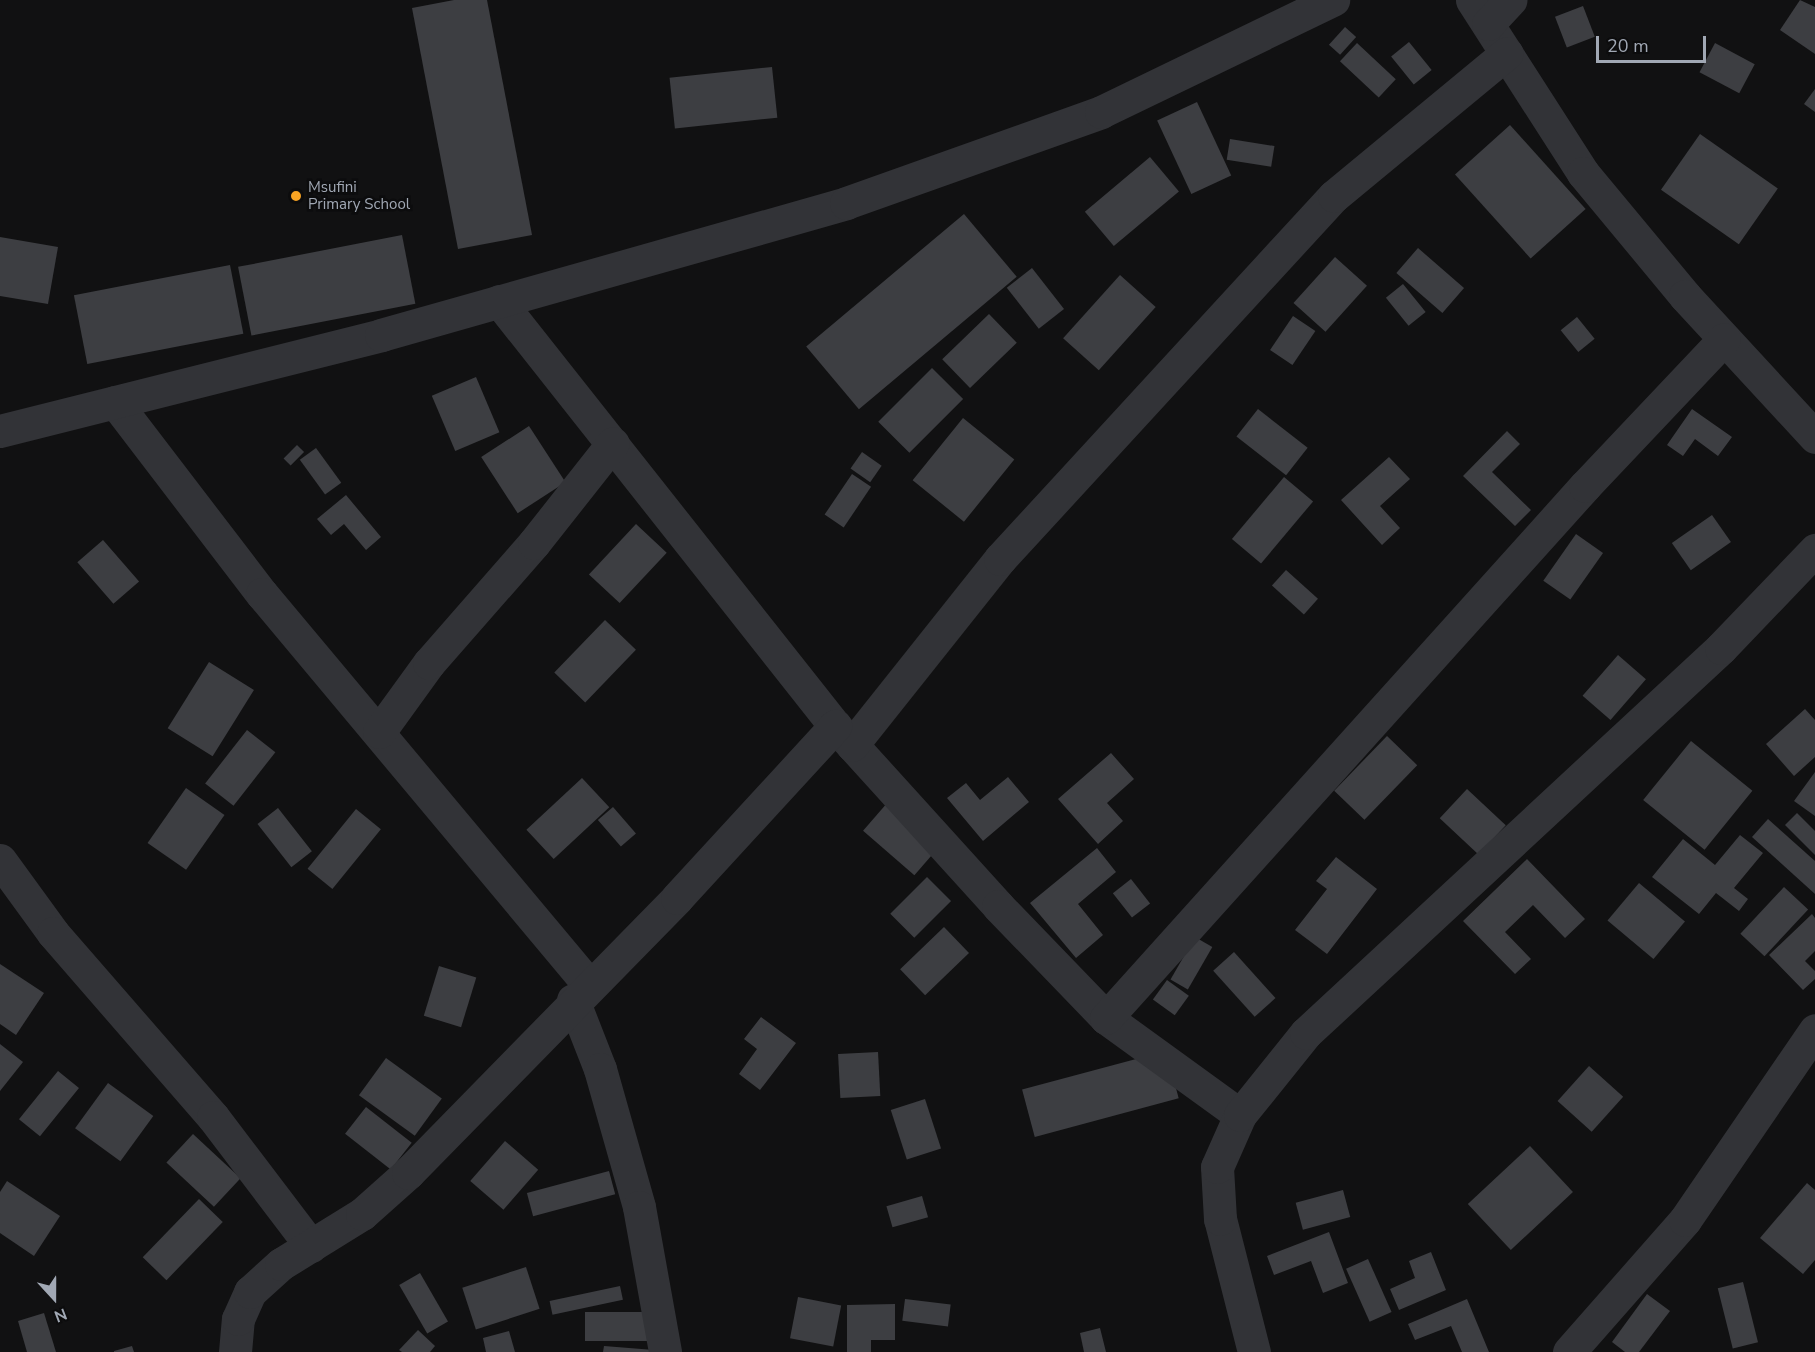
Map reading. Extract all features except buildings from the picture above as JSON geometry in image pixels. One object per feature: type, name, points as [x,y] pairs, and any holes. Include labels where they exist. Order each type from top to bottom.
[{"type":"street","points":[[0,431],[499,301],[846,203],[1101,112],[1334,0]]},
{"type":"street","points":[[1510,0],[1480,12],[1583,173],[1724,339],[1815,437]]},
{"type":"street","points":[[235,1352],[238,1319],[250,1292],[281,1264],[362,1214],[474,1109],[581,992],[843,735],[1000,559],[1334,196],[1507,54]]},
{"type":"street","points":[[499,301],[843,735],[1106,1018],[1240,1115]]},
{"type":"street","points":[[1106,1018],[1585,486],[1724,339]]},
{"type":"street","points":[[115,402],[262,594],[379,732],[581,992],[639,1207],[665,1352]]},
{"type":"street","points":[[379,732],[429,663],[534,543],[613,442]]},
{"type":"street","points":[[1254,1352],[1220,1219],[1217,1167],[1240,1115],[1306,1033],[1720,648],[1815,550]]},
{"type":"street","points":[[0,860],[53,933],[213,1117],[311,1246]]},
{"type":"street","points":[[1569,1352],[1685,1220],[1815,1030]]},
{"type":"place","name":"Msufini Primary School","points":[[296,196]]}]
